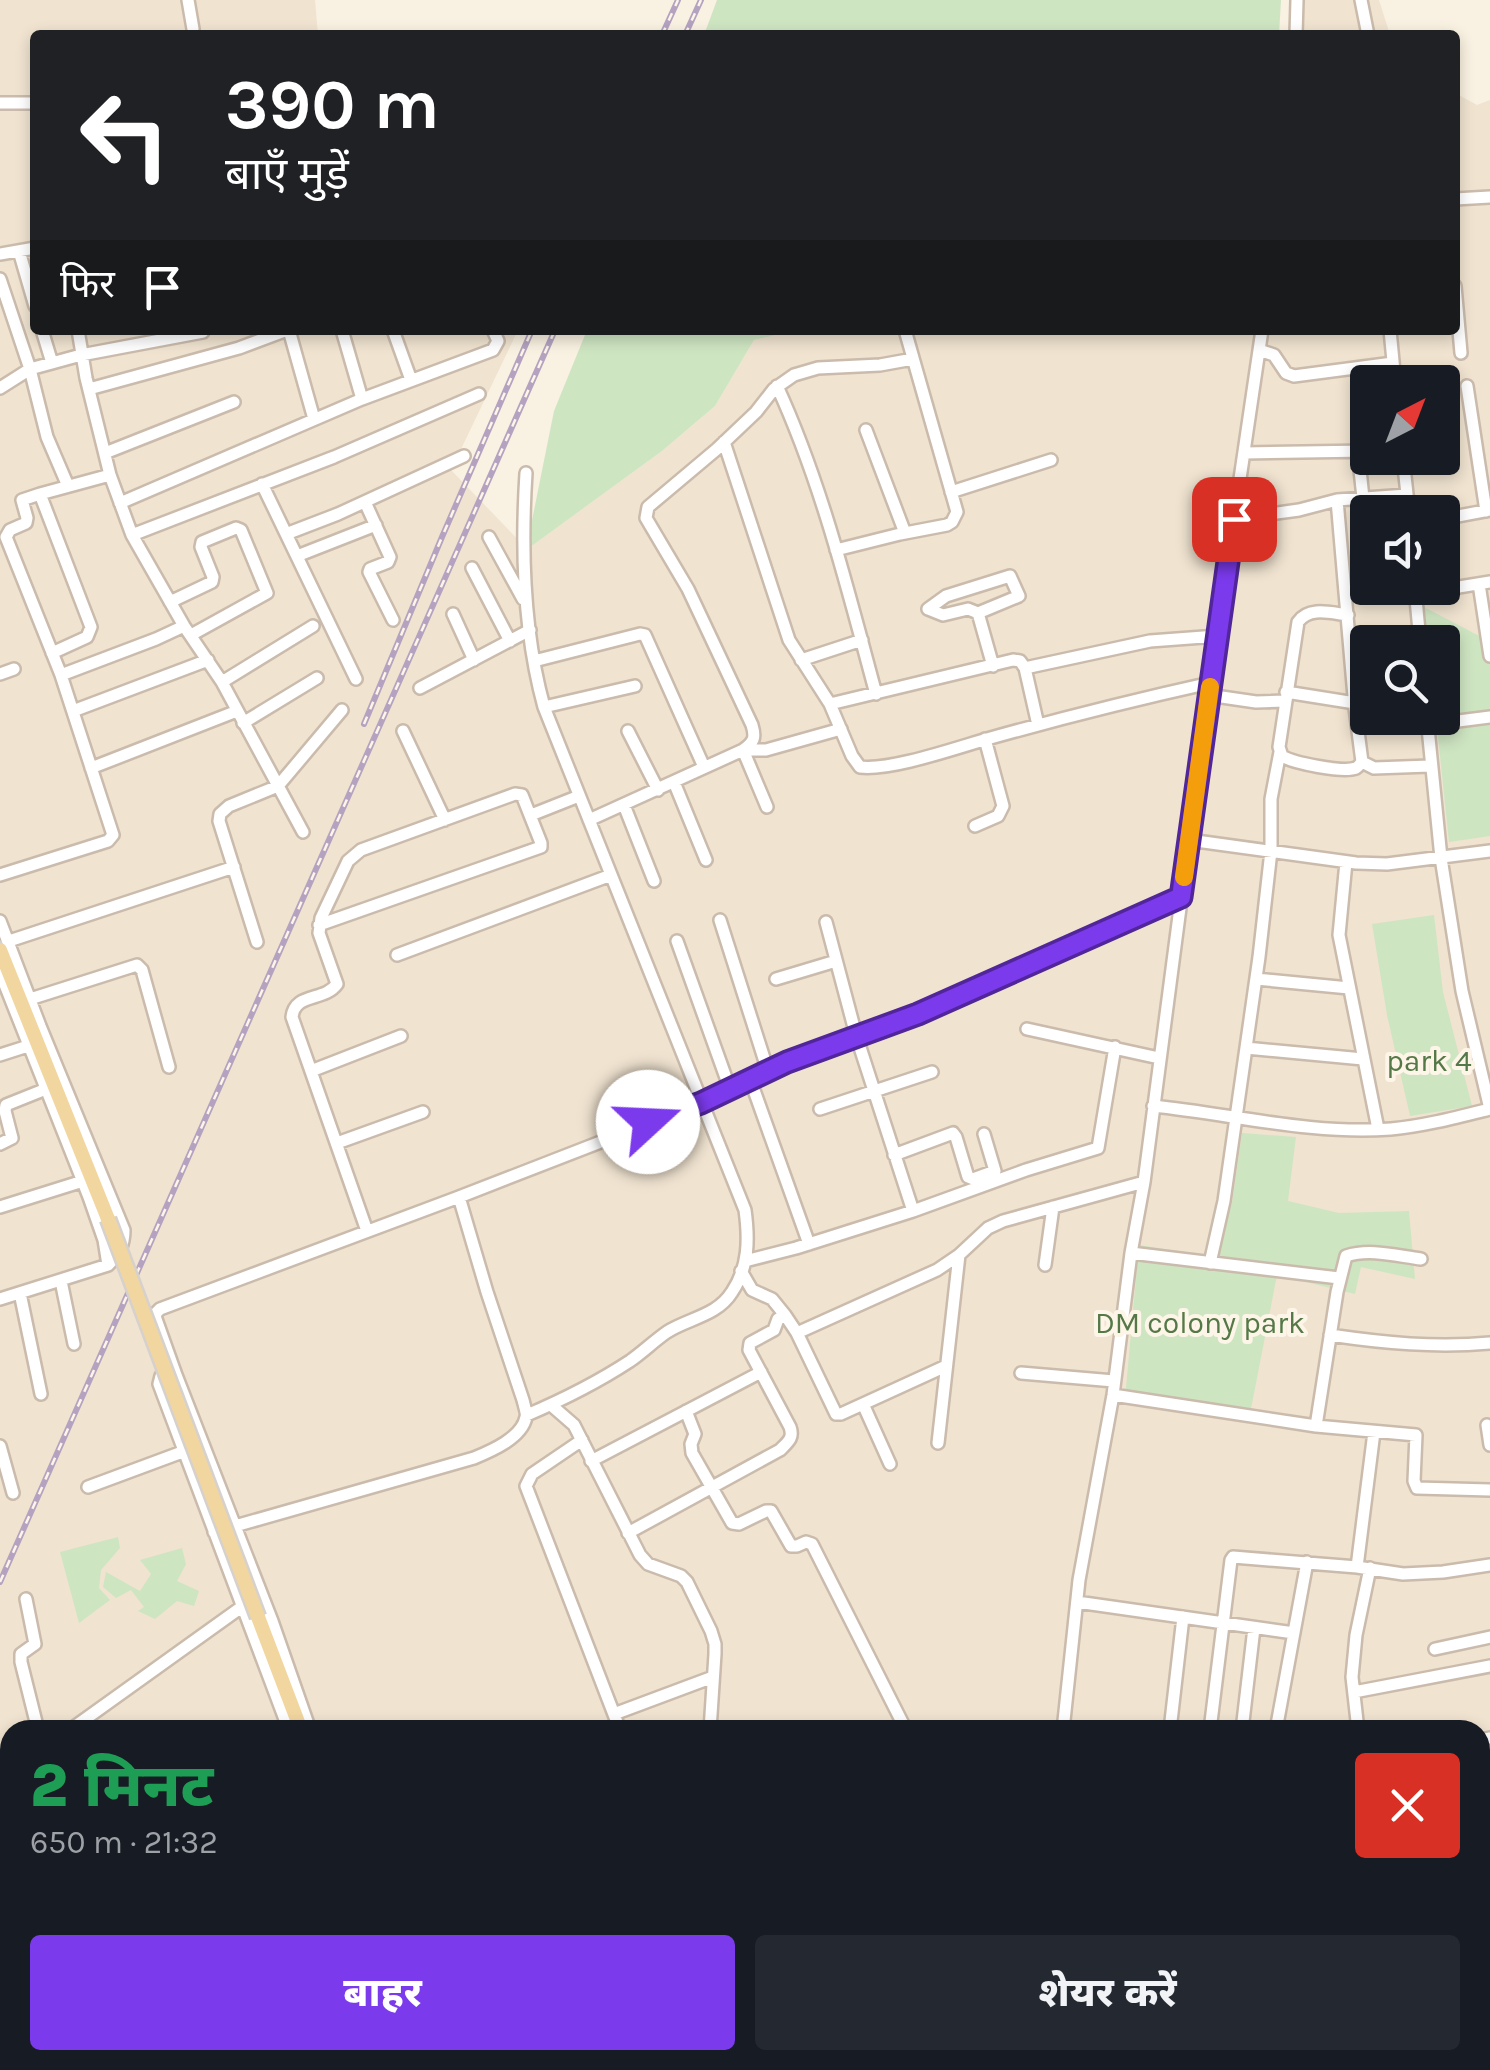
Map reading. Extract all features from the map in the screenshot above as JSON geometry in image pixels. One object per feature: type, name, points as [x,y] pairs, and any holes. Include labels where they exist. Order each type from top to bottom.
[{"type":"main road","points":[[4,946],[297,1720]]},
{"type":"street","points":[[188,0],[193,29]]},
{"type":"street","points":[[1296,30],[1297,0]]},
{"type":"street","points":[[1361,0],[1367,30]]},
{"type":"street","points":[[0,103],[30,103]]},
{"type":"street","points":[[1460,199],[1490,197]]},
{"type":"street","points":[[0,254],[30,249]]},
{"type":"street","points":[[19,251],[30,289]]},
{"type":"street","points":[[0,280],[47,437],[68,486]]},
{"type":"street","points":[[44,335],[52,363]]},
{"type":"street","points":[[79,335],[110,475],[132,535],[222,682],[302,832]]},
{"type":"street","points":[[0,388],[30,370],[52,363],[187,335]]},
{"type":"street","points":[[88,390],[274,335]]},
{"type":"street","points":[[289,335],[314,419]]},
{"type":"street","points":[[343,335],[362,399]]},
{"type":"street","points":[[395,335],[411,380]]},
{"type":"street","points":[[120,504],[362,399],[493,350],[498,345],[495,335]]},
{"type":"street","points":[[836,550],[952,522],[957,512],[905,335]]},
{"type":"street","points":[[1064,1720],[1077,1602],[1144,1182],[1209,689],[1261,335]]},
{"type":"street","points":[[1259,350],[1274,355],[1286,372],[1294,376],[1393,364],[1390,335]]},
{"type":"street","points":[[1459,335],[1461,353]]},
{"type":"street","points":[[588,820],[743,750],[755,736],[688,589],[646,512],[661,494],[756,412],[777,386],[794,376],[818,368],[912,359]]},
{"type":"street","points":[[777,386],[836,550],[876,694]]},
{"type":"street","points":[[1460,515],[1488,510],[1467,386]]},
{"type":"street","points":[[132,535],[334,457],[479,394]]},
{"type":"street","points":[[105,453],[234,402]]},
{"type":"street","points":[[866,430],[905,533]]},
{"type":"street","points":[[1474,437],[1490,435]]},
{"type":"street","points":[[724,442],[789,640],[830,704],[856,764],[866,768],[1038,725],[1209,689],[1256,702],[1286,697],[1350,703]]},
{"type":"street","points":[[1244,453],[1350,451]]},
{"type":"street","points":[[286,534],[464,456]]},
{"type":"street","points":[[951,492],[1051,460]]},
{"type":"street","points":[[214,1532],[474,1458],[497,1448],[520,1428],[527,1416],[629,1361],[671,1329],[714,1311],[735,1289],[743,1266],[748,1236],[745,1210],[544,707],[527,606],[522,534],[526,472]]},
{"type":"street","points":[[0,876],[112,838],[61,675],[6,537],[10,530],[26,523],[22,500],[110,475]]},
{"type":"street","points":[[1396,495],[1407,494],[1405,475]]},
{"type":"street","points":[[262,484],[356,679]]},
{"type":"street","points":[[40,494],[91,628],[87,637],[52,653]]},
{"type":"street","points":[[1234,519],[1350,499]]},
{"type":"street","points":[[1337,500],[1350,639]]},
{"type":"street","points":[[365,502],[390,558],[369,570],[393,620]]},
{"type":"street","points":[[297,556],[376,525]]},
{"type":"street","points":[[61,675],[187,630],[266,593],[241,530],[236,528],[202,542],[212,582],[170,602]]},
{"type":"street","points":[[489,537],[527,606]]},
{"type":"street","points":[[472,568],[510,641]]},
{"type":"street","points":[[1010,576],[1019,596],[978,613],[968,609],[943,615],[928,609],[946,596],[1010,576]]},
{"type":"street","points":[[1484,583],[1489,650]]},
{"type":"street","points":[[1210,1263],[1224,1201],[1256,979],[1270,852],[1271,799],[1296,629],[1301,617],[1312,612],[1348,614]]},
{"type":"street","points":[[978,613],[992,666]]},
{"type":"street","points":[[453,614],[474,660]]},
{"type":"street","points":[[222,682],[312,626]]},
{"type":"street","points":[[420,688],[530,630]]},
{"type":"street","points":[[534,661],[640,634],[645,636],[704,767]]},
{"type":"street","points":[[1025,668],[1150,640],[1217,636]]},
{"type":"street","points":[[801,660],[862,640]]},
{"type":"street","points":[[73,711],[208,660]]},
{"type":"street","points":[[830,704],[1013,660],[1020,661],[1025,668],[1038,725]]},
{"type":"street","points":[[0,674],[14,669]]},
{"type":"street","points":[[91,768],[240,717],[317,678]]},
{"type":"street","points":[[544,707],[635,686]]},
{"type":"street","points":[[258,942],[220,814],[229,806],[278,786],[342,710]]},
{"type":"street","points":[[1460,719],[1490,717]]},
{"type":"street","points":[[743,750],[766,750],[841,729]]},
{"type":"street","points":[[404,731],[444,820]]},
{"type":"street","points":[[628,731],[658,790]]},
{"type":"street","points":[[1359,735],[1362,762]]},
{"type":"street","points":[[1153,1106],[1298,1127],[1378,1130],[1490,1109],[1462,990],[1441,858],[1428,735]]},
{"type":"street","points":[[975,826],[998,816],[1003,806],[985,739]]},
{"type":"street","points":[[743,750],[767,807]]},
{"type":"street","points":[[1280,752],[1286,760],[1332,768],[1352,769],[1362,762]]},
{"type":"street","points":[[1362,762],[1374,768],[1430,766]]},
{"type":"street","points":[[674,782],[706,860]]},
{"type":"street","points":[[320,925],[538,849],[542,843],[522,795],[354,855],[320,925],[337,984],[332,991],[298,1003],[292,1011],[366,1231]]},
{"type":"street","points":[[531,815],[579,796]]},
{"type":"street","points":[[624,805],[654,881]]},
{"type":"street","points":[[1189,840],[1387,864],[1490,851]]},
{"type":"street","points":[[1346,862],[1338,936],[1378,1130]]},
{"type":"street","points":[[4,946],[234,867]]},
{"type":"street","points":[[396,955],[612,875]]},
{"type":"street","points":[[307,1720],[176,1375],[156,1319],[158,1310],[701,1103],[768,1071],[918,1014],[1181,897]]},
{"type":"street","points":[[720,920],[768,1071]]},
{"type":"street","points":[[0,921],[4,946],[124,1230],[118,1255],[108,1266],[0,1299]]},
{"type":"street","points":[[826,922],[856,1036],[913,1211]]},
{"type":"street","points":[[677,942],[730,1089]]},
{"type":"street","points":[[776,979],[836,961]]},
{"type":"street","points":[[30,1000],[136,964],[142,970],[169,1067]]},
{"type":"street","points":[[0,972],[82,1180],[104,1240],[108,1266]]},
{"type":"street","points":[[1256,979],[1349,988]]},
{"type":"street","points":[[1027,1030],[1159,1058]]},
{"type":"street","points":[[311,1071],[402,1036]]},
{"type":"street","points":[[0,1056],[28,1046]]},
{"type":"street","points":[[743,1266],[1098,1148],[1115,1047]]},
{"type":"street","points":[[1246,1048],[1363,1058]]},
{"type":"street","points":[[820,1109],[932,1072]]},
{"type":"street","points":[[750,1079],[809,1244]]},
{"type":"street","points":[[0,1144],[12,1138],[6,1105],[46,1089]]},
{"type":"street","points":[[336,1143],[423,1112]]},
{"type":"street","points":[[894,1154],[953,1133],[968,1176],[973,1180],[995,1171],[984,1134]]},
{"type":"street","points":[[0,1207],[82,1180]]},
{"type":"street","points":[[797,1333],[938,1270],[988,1228],[1003,1221],[1144,1182]]},
{"type":"street","points":[[459,1197],[527,1416]]},
{"type":"street","points":[[1045,1265],[1053,1207]]},
{"type":"street","points":[[1132,1252],[1339,1278]]},
{"type":"street","points":[[1316,1426],[1339,1278],[1346,1256],[1377,1253],[1422,1260]]},
{"type":"street","points":[[938,1443],[959,1256]]},
{"type":"street","points":[[743,1266],[752,1290],[772,1299],[797,1333],[833,1411],[840,1414],[946,1366]]},
{"type":"street","points":[[60,1281],[74,1344]]},
{"type":"street","points":[[20,1293],[41,1394]]},
{"type":"street","points":[[628,1533],[780,1450],[791,1439],[790,1427],[749,1346],[774,1330],[785,1315]]},
{"type":"street","points":[[1330,1335],[1394,1344],[1490,1344]]},
{"type":"street","points":[[176,1375],[172,1372],[161,1376],[159,1384],[285,1720]]},
{"type":"street","points":[[591,1461],[761,1372]]},
{"type":"street","points":[[1021,1373],[1316,1426],[1416,1436],[1417,1488],[1490,1490]]},
{"type":"street","points":[[551,1404],[574,1424],[628,1533],[648,1564],[688,1582],[715,1644],[710,1720]]},
{"type":"street","points":[[863,1404],[890,1464]]},
{"type":"street","points":[[686,1411],[695,1434],[691,1449],[732,1523],[771,1511],[791,1546],[812,1544],[901,1720]]},
{"type":"street","points":[[1487,1425],[1490,1445]]},
{"type":"street","points":[[1357,1720],[1352,1677],[1374,1432]]},
{"type":"street","points":[[582,1440],[532,1474],[526,1486],[616,1720]]},
{"type":"street","points":[[0,1446],[13,1493]]},
{"type":"street","points":[[88,1486],[185,1452]]},
{"type":"street","points":[[1211,1720],[1233,1557],[1403,1574],[1490,1565]]},
{"type":"street","points":[[1278,1720],[1307,1562]]},
{"type":"street","points":[[26,1599],[36,1644],[21,1654],[20,1662],[35,1720]]},
{"type":"street","points":[[1077,1602],[1294,1633]]},
{"type":"street","points":[[84,1720],[243,1606]]},
{"type":"street","points":[[1171,1720],[1184,1618]]},
{"type":"street","points":[[1243,1720],[1254,1628]]},
{"type":"street","points":[[1435,1649],[1490,1637]]},
{"type":"street","points":[[1354,1692],[1490,1666]]},
{"type":"street","points":[[614,1714],[712,1677]]},
{"type":"shaded area","points":[[0,0],[315,0],[318,30],[30,30],[30,335],[516,335],[451,470],[527,549],[662,451],[715,406],[754,340],[776,335],[1460,335],[1460,96],[1477,105],[1490,100],[1490,1720],[0,1720]]},
{"type":"shaded area","points":[[1296,0],[1379,0],[1388,30],[1297,30]]},
{"type":"green space","points":[[717,0],[1281,0],[1279,30],[706,30]]},
{"type":"green space","points":[[585,335],[776,335],[754,340],[715,406],[662,451],[526,550],[554,411]]},
{"type":"green space","points":[[1424,607],[1458,625],[1426,625]]},
{"type":"green space","points":[[1460,626],[1485,639],[1490,656],[1490,836],[1449,842],[1438,735],[1460,735]]},
{"type":"green space","name":"park 4","points":[[1434,915],[1443,992],[1472,1106],[1410,1116],[1372,924]]},
{"type":"green space","name":"DM colony park","points":[[1242,1133],[1296,1137],[1288,1201],[1339,1213],[1409,1211],[1415,1279],[1361,1267],[1355,1294],[1277,1275],[1249,1419],[1125,1399],[1139,1245],[1216,1257],[1232,1203]]},
{"type":"green space","points":[[118,1537],[120,1548],[101,1570],[99,1588],[110,1600],[79,1623],[60,1552]]},
{"type":"green space","points":[[182,1548],[186,1564],[177,1581],[199,1591],[194,1606],[177,1601],[155,1619],[138,1611],[144,1607],[131,1590],[116,1598],[103,1587],[106,1572],[140,1591],[151,1574],[140,1560]]},
{"type":"railway","points":[[664,30],[678,0]]},
{"type":"railway","points":[[687,30],[701,0]]},
{"type":"railway","points":[[364,724],[530,335]]},
{"type":"railway","points":[[0,1582],[553,335]]},
{"type":"slow traffic","points":[[1184,877],[1210,687]]},
{"type":"route","points":[[648,1122],[701,1103],[787,1062],[918,1014],[1181,897],[1234,519]]}]
